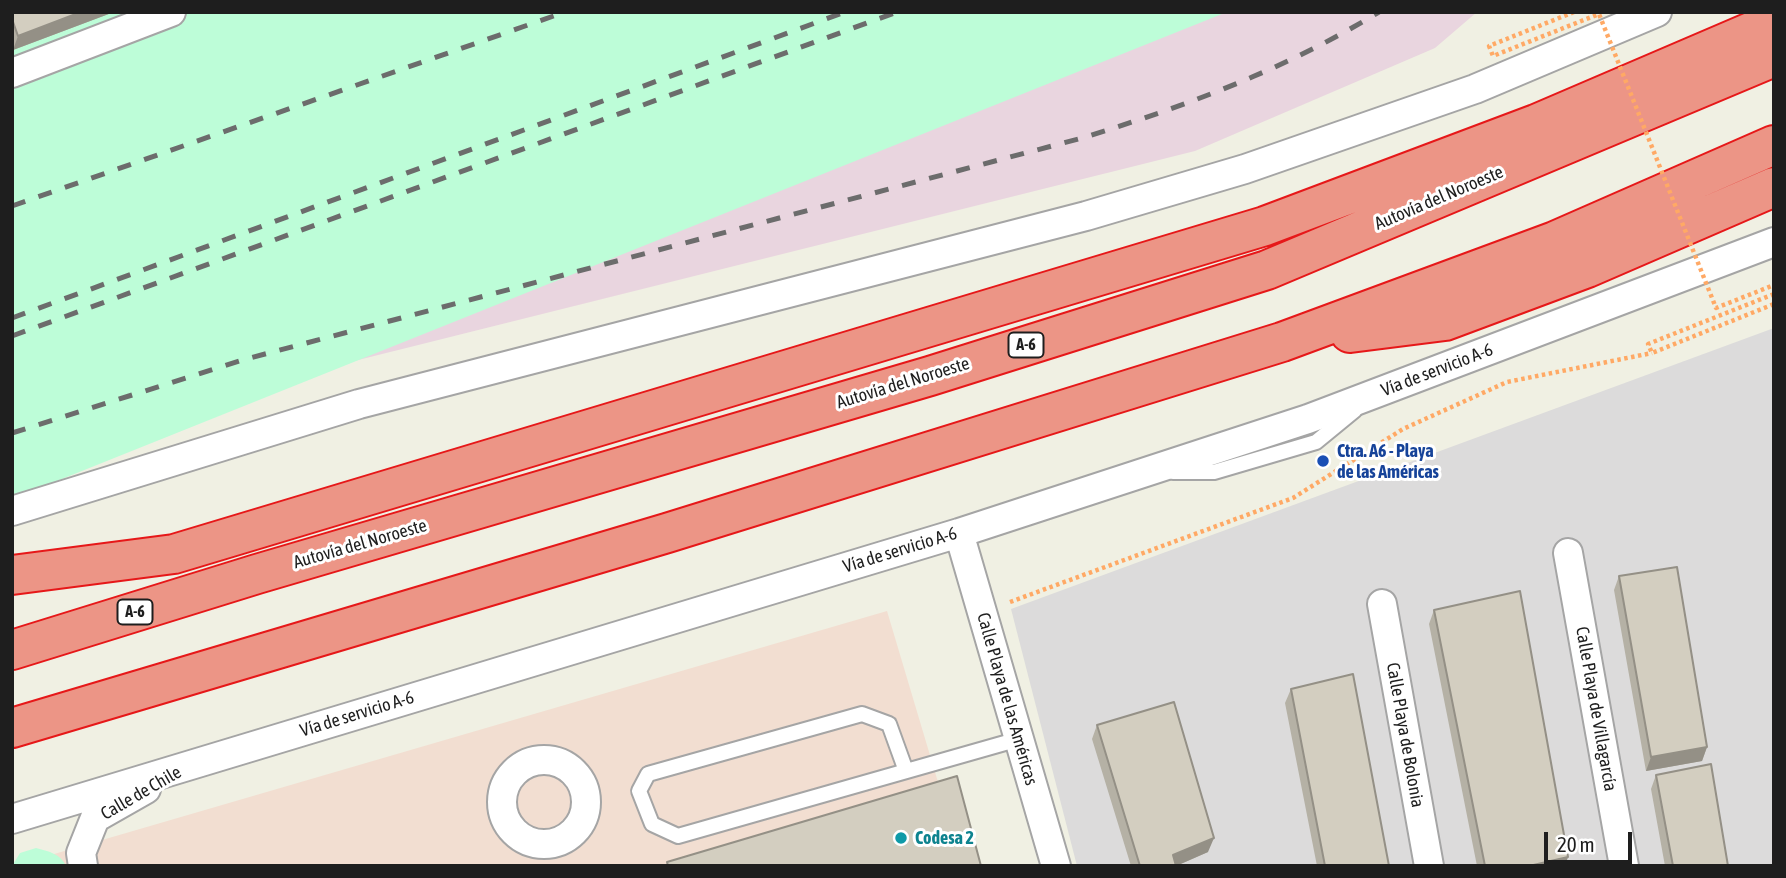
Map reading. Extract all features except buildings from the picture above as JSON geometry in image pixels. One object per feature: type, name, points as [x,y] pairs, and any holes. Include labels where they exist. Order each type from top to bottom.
[{"type":"highway","points":[[12,575],[174,554],[1265,226],[1536,124],[1774,22]]},
{"type":"highway","name":"Autovía del Noroeste","points":[[12,650],[257,574],[930,376],[1267,270],[1774,57]]},
{"type":"highway","points":[[12,728],[667,533],[1282,342],[1555,241],[1774,145]]},
{"type":"highway","points":[[1282,342],[1445,321],[1587,268],[1774,187]]},
{"type":"street","points":[[12,73],[171,12]]},
{"type":"street","points":[[12,511],[359,404],[1086,216],[1245,169],[1475,89],[1657,12]]},
{"type":"street","name":"Vía de servicio A-6","points":[[12,819],[959,533],[1144,473],[1308,419],[1774,242]]},
{"type":"street","name":"Calle Playa de las Américas","points":[[959,533],[1056,866]]},
{"type":"street","name":"Calle Playa de Villagarcía","points":[[1568,553],[1624,866]]},
{"type":"street","name":"Calle Playa de Bolonia","points":[[1382,604],[1429,866]]},
{"type":"street","name":"Calle de Chile","points":[[83,866],[80,853],[95,818],[193,763]]},
{"type":"lane","points":[[1475,89],[1622,12]]},
{"type":"lane","points":[[906,771],[889,724],[862,715],[648,774],[639,791],[652,824],[678,836],[1019,739]]},
{"type":"path","points":[[1573,12],[1489,46],[1493,56],[1599,14],[1716,308],[1774,285]]},
{"type":"path","points":[[1652,353],[1648,344],[1774,294]]},
{"type":"path","points":[[1010,601],[1293,498],[1403,429],[1507,382],[1652,353],[1774,304]]},
{"type":"shaded area","points":[[355,12],[1477,12],[1435,48],[1195,151],[246,388],[12,151]]},
{"type":"shaded area","points":[[1774,328],[1774,866],[1077,866],[1011,609]]},
{"type":"shaded area","points":[[887,611],[963,866],[13,866]]},
{"type":"green space","points":[[12,12],[1227,12],[12,499]]},
{"type":"green space","points":[[36,848],[57,856],[66,866],[12,866],[20,853]]},
{"type":"railway","points":[[12,206],[565,12]]},
{"type":"railway","points":[[12,318],[845,12]]},
{"type":"railway","points":[[12,336],[897,12]]},
{"type":"railway","points":[[12,433],[246,359],[1082,138],[1235,84],[1308,51],[1379,12]]},
{"type":"place","name":"Ctra. A6 - Playa de las Américas","points":[[1323,461]]},
{"type":"place","name":"Codesa 2","points":[[901,838]]}]
